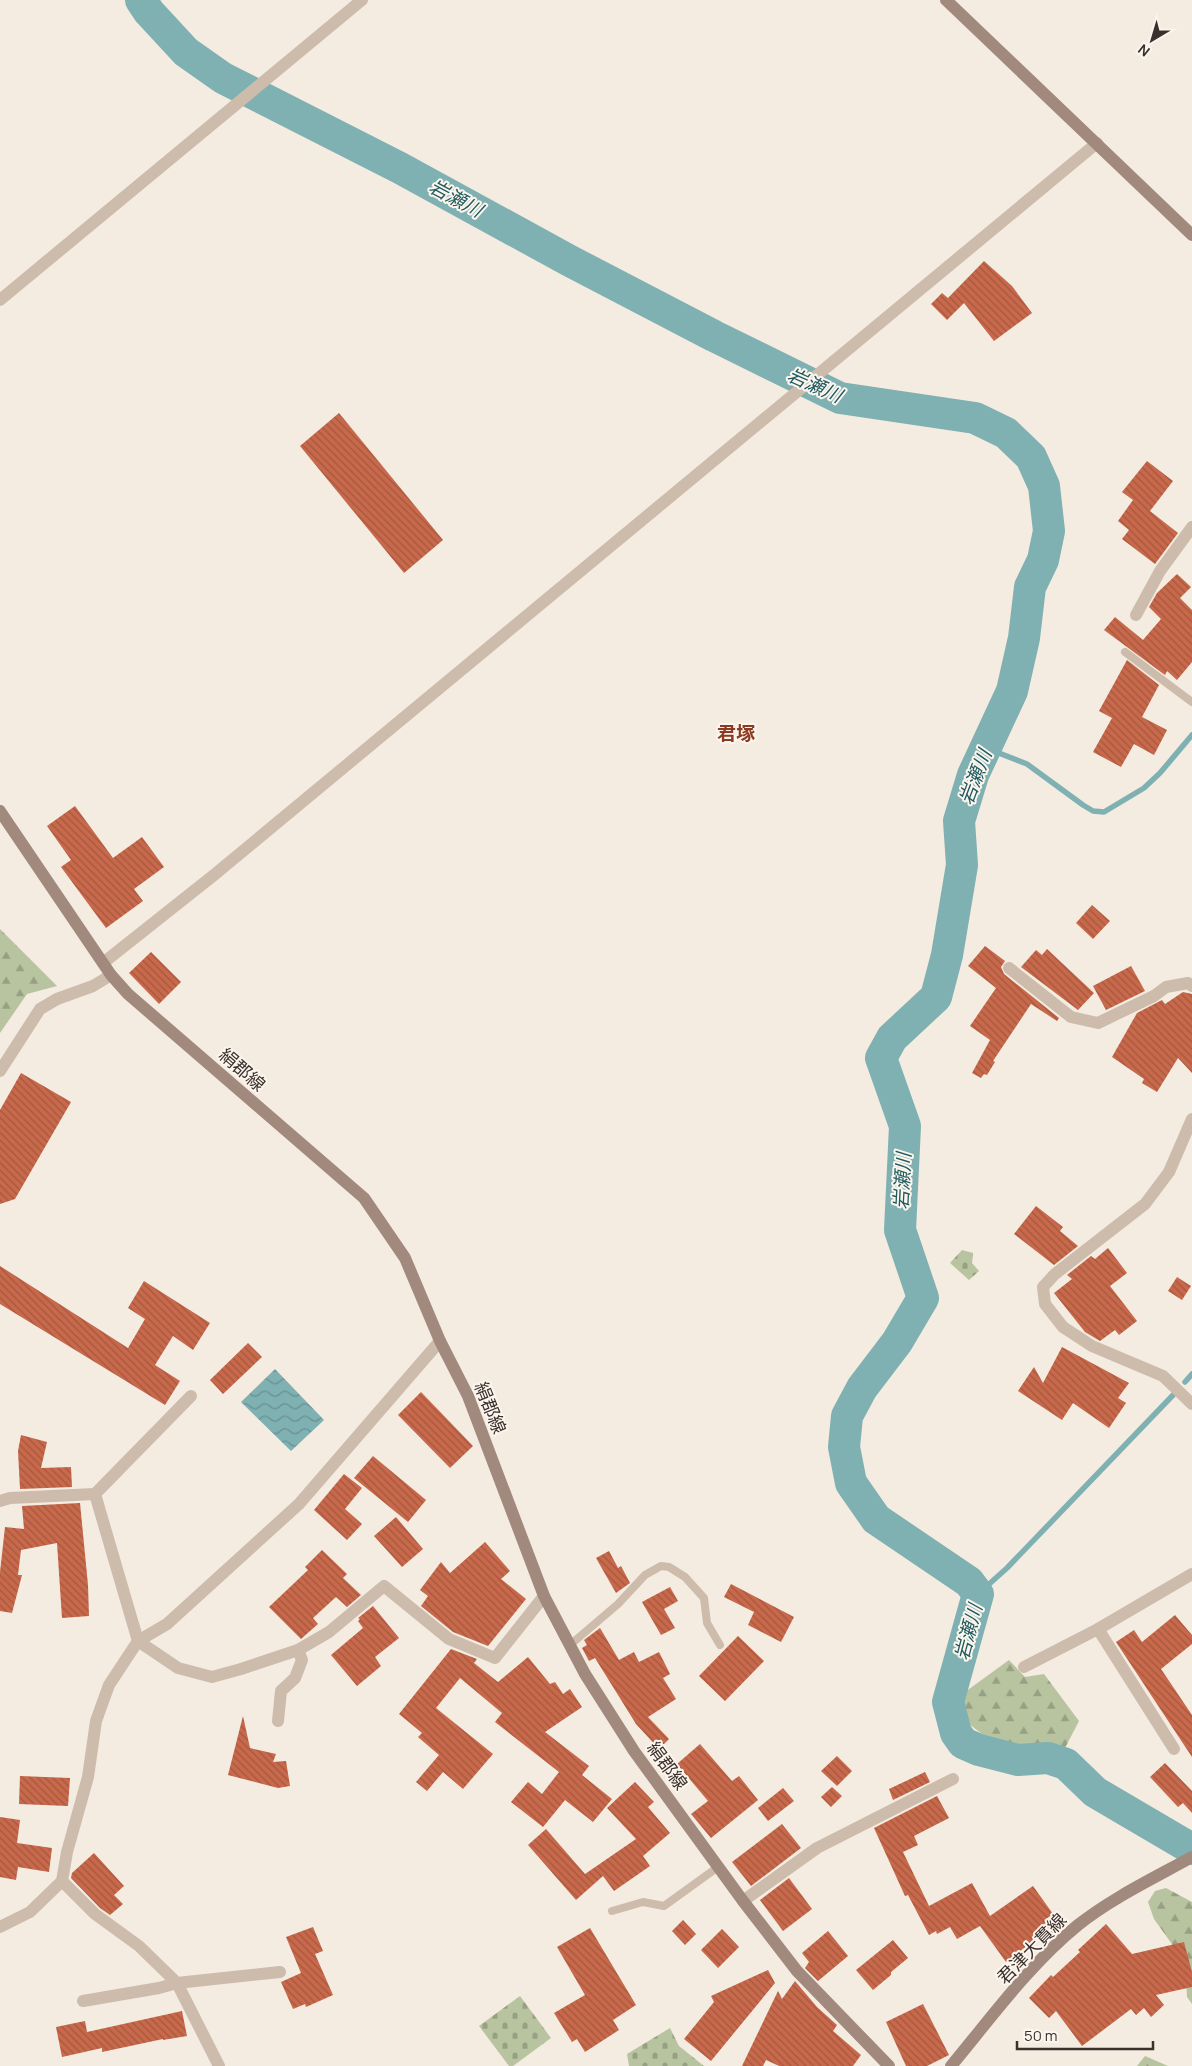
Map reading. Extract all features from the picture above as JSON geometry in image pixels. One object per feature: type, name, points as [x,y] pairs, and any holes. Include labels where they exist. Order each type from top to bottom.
[{"type":"main road","points":[[946,0],[1192,234]]},
{"type":"main road","name":"絹郡線","points":[[0,811],[111,975],[128,994],[364,1198],[405,1258],[440,1341],[468,1396],[544,1596],[585,1674],[634,1751],[743,1901],[797,1971],[889,2066]]},
{"type":"main road","name":"君津大貫線","points":[[951,2066],[1044,1955],[1095,1912],[1192,1857]]},
{"type":"street","points":[[0,300],[362,0]]},
{"type":"street","points":[[103,963],[175,908],[1097,143]]},
{"type":"street","points":[[1136,615],[1160,571],[1192,527]]},
{"type":"street","points":[[1009,968],[1071,1017],[1098,1023],[1154,996],[1166,988],[1188,983],[1192,986]]},
{"type":"street","points":[[0,1071],[40,1009],[57,999],[93,986],[111,975]]},
{"type":"street","points":[[1192,1119],[1170,1172],[1145,1204],[1055,1274],[1043,1287],[1045,1304],[1063,1327],[1092,1346],[1163,1376],[1192,1404]]},
{"type":"street","points":[[0,1927],[30,1912],[62,1881],[67,1852],[88,1777],[96,1721],[109,1685],[138,1641],[167,1624],[299,1504],[440,1341]]},
{"type":"street","points":[[0,1501],[10,1498],[95,1494],[191,1396]]},
{"type":"street","points":[[95,1494],[138,1641],[178,1668],[212,1677],[298,1650],[329,1632],[384,1586],[449,1638],[496,1658],[544,1596]]},
{"type":"street","points":[[1024,1666],[1098,1629],[1192,1574]]},
{"type":"street","points":[[1098,1629],[1174,1749]]},
{"type":"street","points":[[278,1720],[281,1692],[295,1678],[302,1660],[298,1650]]},
{"type":"street","points":[[743,1901],[817,1848],[953,1779]]},
{"type":"street","points":[[62,1881],[95,1914],[139,1946],[177,1983],[219,2066]]},
{"type":"street","points":[[83,2001],[159,1988],[177,1983],[280,1972]]},
{"type":"lane","points":[[1125,652],[1192,702]]},
{"type":"lane","points":[[570,1645],[618,1604],[645,1575],[660,1566],[669,1567],[686,1577],[704,1598],[707,1623],[720,1645]]},
{"type":"lane","points":[[612,1911],[642,1902],[664,1906],[718,1867]]},
{"type":"green space","points":[[0,929],[57,986],[27,994],[0,1033]]},
{"type":"green space","points":[[962,1250],[973,1253],[972,1263],[979,1271],[969,1280],[950,1263]]},
{"type":"green space","points":[[1009,1660],[1025,1677],[1044,1674],[1079,1721],[1064,1750],[990,1740],[969,1724],[955,1702],[965,1692]]},
{"type":"green space","points":[[1166,1888],[1192,1902],[1192,2004],[1187,1997],[1186,1975],[1179,1954],[1154,1919],[1148,1902],[1155,1891]]},
{"type":"green space","points":[[520,1996],[551,2038],[513,2066],[509,2066],[479,2026]]},
{"type":"green space","points":[[670,2028],[679,2046],[704,2066],[629,2066],[627,2054]]},
{"type":"green space","points":[[1145,2056],[1168,2066],[1137,2066]]},
{"type":"water","points":[[275,1369],[324,1420],[291,1451],[241,1402]]},
{"type":"building","points":[[984,261],[1012,286],[1032,313],[994,341],[964,303],[947,320],[931,304],[942,293],[948,298]]},
{"type":"building","points":[[339,413],[443,540],[404,573],[300,446]]},
{"type":"building","points":[[1147,461],[1173,481],[1150,511],[1178,533],[1155,564],[1122,539],[1129,530],[1118,521],[1133,500],[1122,492]]},
{"type":"building","points":[[1177,574],[1191,587],[1180,598],[1192,610],[1192,662],[1177,680],[1167,671],[1165,675],[1104,630],[1115,617],[1143,640],[1161,619],[1149,607],[1157,593]]},
{"type":"building","points":[[1127,660],[1159,685],[1142,717],[1167,730],[1154,755],[1134,744],[1121,767],[1093,752],[1112,718],[1099,711]]},
{"type":"building","points":[[75,806],[113,858],[142,837],[164,867],[134,889],[143,901],[106,928],[61,867],[71,860],[47,826]]},
{"type":"building","points":[[1092,905],[1110,921],[1093,939],[1076,923]]},
{"type":"building","points":[[985,946],[1005,961],[1001,967],[1004,974],[1059,1018],[1057,1021],[1031,1004],[993,1061],[995,1062],[987,1075],[984,1074],[981,1078],[972,1073],[990,1040],[970,1026],[996,988],[968,966]]},
{"type":"building","points":[[1047,949],[1094,993],[1078,1010],[1021,967],[1036,950],[1042,955]]},
{"type":"building","points":[[151,952],[181,982],[159,1004],[129,973]]},
{"type":"building","points":[[1131,966],[1145,991],[1106,1010],[1093,986]]},
{"type":"building","points":[[1183,992],[1192,994],[1192,1073],[1178,1058],[1157,1092],[1142,1083],[1144,1079],[1112,1057],[1137,1013],[1162,1000],[1165,1004]]},
{"type":"building","points":[[21,1073],[71,1102],[15,1199],[0,1204],[0,1110]]},
{"type":"building","points":[[1036,1206],[1063,1227],[1060,1231],[1078,1246],[1054,1265],[1014,1234]]},
{"type":"building","points":[[1108,1248],[1127,1273],[1110,1286],[1137,1321],[1119,1335],[1115,1330],[1100,1341],[1085,1332],[1054,1293],[1072,1279],[1067,1275],[1091,1256],[1095,1259]]},
{"type":"building","points":[[0,1266],[128,1348],[145,1319],[128,1308],[144,1281],[210,1323],[193,1350],[173,1336],[155,1365],[180,1381],[165,1405],[0,1304]]},
{"type":"building","points":[[1177,1277],[1191,1286],[1182,1300],[1168,1291]]},
{"type":"building","points":[[248,1343],[262,1357],[223,1394],[210,1380]]},
{"type":"building","points":[[1062,1347],[1129,1383],[1118,1398],[1126,1403],[1109,1428],[1073,1403],[1062,1420],[1018,1391],[1034,1367],[1043,1383]]},
{"type":"building","points":[[421,1392],[473,1446],[450,1468],[398,1415]]},
{"type":"building","points":[[21,1435],[47,1442],[41,1468],[71,1467],[72,1487],[20,1489],[18,1451]]},
{"type":"building","points":[[373,1456],[426,1500],[408,1522],[354,1478]]},
{"type":"building","points":[[344,1474],[362,1488],[345,1509],[362,1524],[347,1540],[314,1510]]},
{"type":"building","points":[[80,1503],[89,1616],[62,1618],[57,1543],[21,1550],[18,1575],[22,1575],[12,1613],[0,1611],[0,1572],[5,1527],[24,1529],[22,1506]]},
{"type":"building","points":[[396,1517],[423,1549],[402,1567],[374,1536]]},
{"type":"building","points":[[485,1542],[510,1571],[501,1579],[526,1599],[488,1646],[453,1632],[421,1606],[428,1596],[420,1590],[441,1562],[450,1573]]},
{"type":"building","points":[[322,1550],[347,1574],[343,1578],[361,1595],[347,1607],[336,1597],[313,1618],[318,1624],[301,1639],[269,1607],[308,1570],[305,1567]]},
{"type":"building","points":[[609,1551],[618,1568],[621,1566],[630,1583],[616,1593],[596,1558]]},
{"type":"building","points":[[731,1584],[794,1617],[781,1642],[748,1625],[754,1612],[724,1597]]},
{"type":"building","points":[[670,1587],[678,1601],[664,1609],[675,1628],[661,1635],[642,1602]]},
{"type":"building","points":[[373,1606],[399,1638],[375,1657],[381,1666],[357,1686],[331,1655],[363,1628],[358,1618]]},
{"type":"building","points":[[1175,1615],[1192,1635],[1192,1644],[1161,1669],[1192,1715],[1192,1757],[1116,1642],[1134,1630],[1142,1642]]},
{"type":"building","points":[[600,1628],[619,1660],[634,1652],[639,1662],[659,1652],[670,1674],[663,1678],[676,1699],[648,1717],[669,1739],[659,1749],[636,1724],[595,1658],[589,1661],[582,1648],[587,1645],[584,1640]]},
{"type":"building","points":[[738,1636],[764,1661],[725,1701],[699,1676]]},
{"type":"building","points":[[451,1649],[477,1659],[474,1663],[498,1682],[528,1657],[550,1684],[555,1682],[563,1694],[570,1689],[582,1707],[545,1732],[589,1766],[582,1775],[612,1799],[593,1822],[565,1800],[543,1827],[511,1802],[528,1782],[542,1794],[559,1772],[495,1722],[502,1713],[460,1678],[436,1708],[493,1754],[463,1789],[443,1772],[427,1791],[416,1782],[439,1755],[418,1737],[422,1733],[399,1714]]},
{"type":"building","points":[[243,1716],[250,1748],[276,1754],[273,1762],[286,1761],[290,1786],[278,1788],[228,1775]]},
{"type":"building","points":[[700,1744],[732,1781],[739,1776],[758,1800],[711,1838],[691,1814],[708,1801],[677,1764]]},
{"type":"building","points":[[837,1756],[852,1771],[837,1786],[821,1771]]},
{"type":"building","points":[[1165,1763],[1192,1791],[1192,1813],[1183,1803],[1178,1807],[1150,1777]]},
{"type":"building","points":[[925,1772],[930,1782],[893,1800],[889,1789]]},
{"type":"building","points":[[20,1776],[70,1778],[68,1806],[19,1804]]},
{"type":"building","points":[[635,1782],[654,1802],[648,1807],[670,1833],[643,1856],[650,1866],[614,1891],[603,1876],[576,1900],[528,1845],[546,1829],[585,1874],[636,1839],[607,1808]]},
{"type":"building","points":[[832,1787],[842,1796],[831,1807],[821,1797]]},
{"type":"building","points":[[783,1788],[794,1801],[768,1821],[758,1808]]},
{"type":"building","points":[[937,1796],[949,1818],[914,1836],[918,1845],[903,1852],[929,1906],[972,1883],[990,1916],[1033,1886],[1053,1914],[1046,1919],[1056,1933],[1052,1937],[1042,1944],[1037,1938],[1006,1962],[980,1926],[957,1939],[950,1927],[937,1934],[936,1931],[929,1935],[908,1895],[905,1896],[874,1828]]},
{"type":"building","points":[[0,1817],[20,1820],[17,1843],[52,1848],[49,1872],[18,1867],[16,1880],[0,1877]]},
{"type":"building","points":[[782,1824],[801,1848],[751,1886],[732,1862]]},
{"type":"building","points":[[94,1853],[124,1886],[114,1895],[123,1904],[110,1915],[100,1908],[71,1878],[72,1873]]},
{"type":"building","points":[[789,1878],[812,1909],[783,1931],[760,1900]]},
{"type":"building","points":[[683,1920],[696,1934],[685,1945],[672,1931]]},
{"type":"building","points":[[1106,1924],[1132,1954],[1184,1942],[1192,1972],[1192,1987],[1156,1995],[1164,2005],[1151,2017],[1144,2008],[1136,2015],[1131,2009],[1082,2046],[1056,2011],[1049,2018],[1029,1998],[1051,1975],[1053,1977],[1080,1952],[1078,1950]]},
{"type":"building","points":[[313,1927],[323,1951],[315,1954],[333,1995],[306,2007],[305,2004],[293,2009],[281,1982],[301,1973],[286,1937]]},
{"type":"building","points":[[590,1928],[636,2005],[613,2020],[619,2030],[585,2052],[577,2039],[572,2042],[554,2013],[585,1995],[557,1947]]},
{"type":"building","points":[[722,1929],[739,1947],[718,1968],[701,1950]]},
{"type":"building","points":[[828,1931],[848,1956],[818,1981],[805,1968],[809,1962],[802,1953]]},
{"type":"building","points":[[893,1940],[908,1958],[873,1990],[856,1970]]},
{"type":"building","points":[[768,1970],[775,1983],[711,2061],[684,2039],[714,2002],[711,1996]]},
{"type":"building","points":[[795,1981],[817,2007],[837,2025],[833,2031],[861,2055],[853,2066],[779,2066],[766,2060],[763,2066],[742,2066],[778,1991],[782,1999]]},
{"type":"building","points":[[923,2004],[949,2055],[927,2066],[906,2066],[886,2022]]},
{"type":"building","points":[[182,2011],[187,2036],[102,2052],[102,2048],[62,2057],[56,2027],[85,2021],[87,2032]]},
{"type":"waterway","name":"岩瀬川","points":[[141,0],[149,12],[186,52],[223,78],[400,168],[570,261],[714,336],[840,398],[975,418],[1006,433],[1031,457],[1044,486],[1049,531],[1043,560],[1030,587],[1024,638],[1012,691],[973,775],[959,821],[962,865],[947,955],[936,997],[892,1038],[881,1058],[905,1126],[900,1230],[923,1298],[897,1342],[862,1388],[847,1416],[844,1447],[851,1483],[876,1519],[969,1582],[978,1594],[948,1702],[956,1733],[963,1743],[979,1750],[1018,1760],[1048,1758],[1066,1764],[1095,1792],[1192,1849]]},
{"type":"waterway","points":[[986,748],[1027,764],[1083,805],[1093,811],[1104,812],[1144,788],[1160,773],[1192,735]]},
{"type":"waterway","points":[[1185,1382],[1192,1374]]},
{"type":"waterway","points":[[978,1594],[1007,1568],[1175,1393]]},
{"type":"district","name":"君塚","points":[[736,733]]}]
